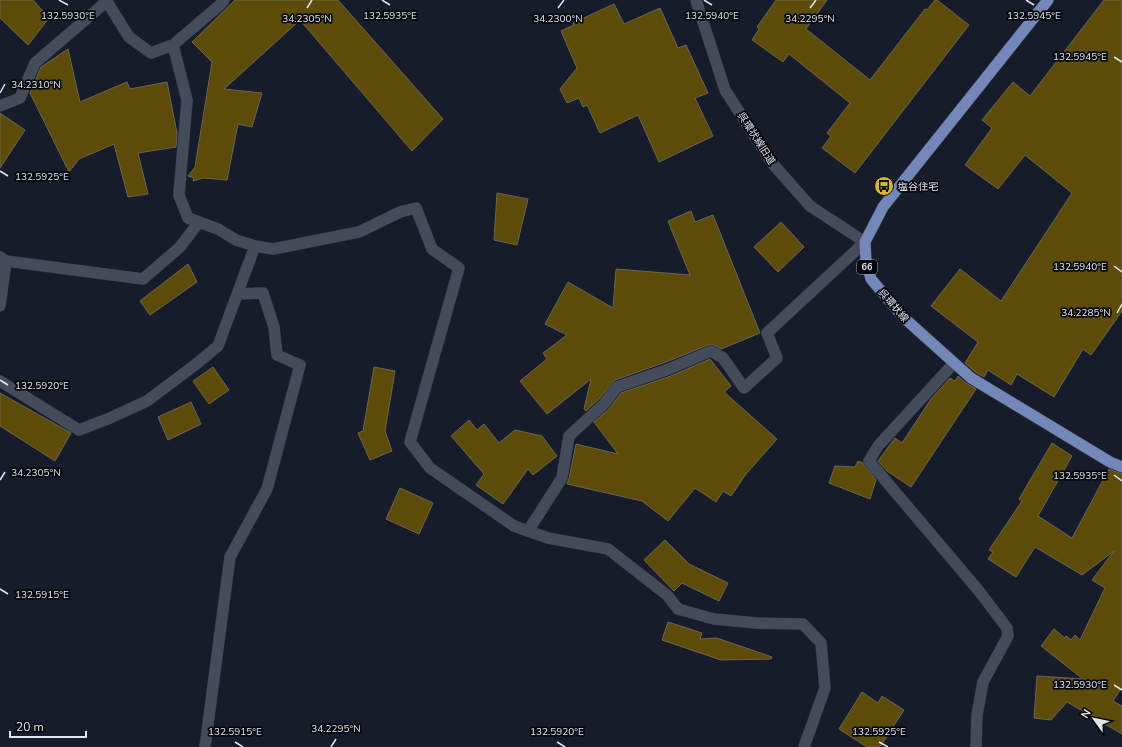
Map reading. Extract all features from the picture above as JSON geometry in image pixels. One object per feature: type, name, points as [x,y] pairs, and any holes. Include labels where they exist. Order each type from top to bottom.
[{"type":"main road","points":[[865,242],[883,207],[1048,0]]},
{"type":"main road","name":"呉環状線","points":[[865,242],[866,261],[871,279],[903,317],[971,378],[1110,462],[1122,467]]},
{"type":"street","points":[[0,106],[20,98],[35,63],[106,1],[129,36],[151,53],[173,45],[224,0]]},
{"type":"street","name":"呉環状線旧道","points":[[696,0],[725,90],[772,163],[810,206],[865,242]]},
{"type":"street","points":[[173,45],[187,100],[179,195],[188,218],[218,229],[236,240],[255,246],[273,249],[359,232],[400,212],[416,208],[432,249],[459,268],[410,442],[430,468],[514,526],[548,538],[608,549],[667,595],[678,610],[714,619],[756,623],[803,624],[821,643],[825,688],[804,747]]},
{"type":"street","points":[[0,306],[3,259],[143,279],[180,247],[199,222]]},
{"type":"street","points":[[528,531],[562,478],[569,436],[604,404],[617,387],[669,369],[711,351],[723,358],[744,388],[777,358],[767,333],[865,242]]},
{"type":"street","points":[[0,381],[80,430],[147,401],[218,346],[255,246]]},
{"type":"street","points":[[205,747],[230,557],[267,489],[300,365],[276,355],[274,327],[263,293],[238,294]]},
{"type":"street","points":[[954,363],[878,446],[869,461],[979,591],[1007,628],[1008,636],[983,682],[977,714],[976,747]]},
{"type":"building","points":[[0,0],[33,0],[49,18],[28,45],[0,18]]},
{"type":"building","points":[[235,0],[338,0],[443,119],[412,151],[300,20],[224,89],[262,93],[252,127],[238,124],[227,180],[203,178],[193,181],[194,178],[188,176],[195,167],[212,62],[192,42]]},
{"type":"building","points":[[776,0],[827,0],[806,29],[870,80],[925,9],[927,10],[935,0],[969,25],[855,173],[822,148],[831,136],[827,133],[850,103],[789,54],[783,62],[752,40],[759,29],[757,27]]},
{"type":"building","points":[[1104,0],[1122,0],[1122,311],[1091,355],[1083,349],[1054,397],[1017,374],[1011,385],[988,370],[984,377],[975,372],[965,363],[978,342],[931,306],[960,269],[1001,301],[1072,193],[1025,155],[998,189],[965,165],[992,128],[982,120],[1013,82],[1030,96]]},
{"type":"building","points":[[614,4],[624,24],[660,8],[678,48],[686,45],[708,93],[695,98],[713,136],[659,162],[638,115],[600,133],[587,105],[583,107],[579,98],[567,103],[560,89],[577,68],[561,31],[574,25],[573,23]]},
{"type":"building","points":[[68,49],[80,102],[127,82],[130,89],[167,82],[177,133],[176,147],[138,153],[148,194],[128,197],[114,144],[79,159],[69,172],[30,93],[41,67]]},
{"type":"building","points":[[0,113],[25,130],[0,168]]},
{"type":"building","points":[[497,193],[528,199],[517,245],[494,240]]},
{"type":"building","points":[[691,211],[695,222],[713,215],[760,333],[721,349],[714,345],[708,345],[615,380],[599,399],[586,411],[584,409],[591,379],[547,414],[520,381],[547,359],[543,353],[567,335],[545,324],[568,282],[613,308],[616,269],[690,275],[668,221]]},
{"type":"building","points":[[781,222],[804,247],[778,272],[754,247]]},
{"type":"building","points":[[188,264],[197,282],[150,315],[140,301]]},
{"type":"building","points":[[710,359],[731,386],[724,392],[777,439],[746,474],[731,496],[723,491],[716,502],[695,488],[668,521],[642,501],[567,484],[576,444],[618,454],[594,422],[609,409],[621,393],[671,376]]},
{"type":"building","points":[[213,367],[229,390],[209,404],[193,381]]},
{"type":"building","points":[[374,367],[395,371],[385,431],[392,451],[370,460],[358,433],[363,431]]},
{"type":"building","points":[[958,376],[976,389],[911,487],[887,471],[878,461],[895,438],[902,443],[931,399],[950,378],[955,381]]},
{"type":"building","points":[[0,393],[71,433],[55,461],[0,426]]},
{"type":"building","points":[[191,402],[201,424],[168,440],[158,417]]},
{"type":"building","points":[[469,420],[477,430],[484,424],[499,443],[515,430],[542,436],[557,456],[533,475],[528,469],[503,504],[476,485],[484,474],[451,436]]},
{"type":"building","points":[[1052,443],[1072,456],[1038,516],[1072,538],[1109,469],[1122,474],[1122,687],[1113,701],[1122,706],[1122,734],[1067,702],[1051,720],[1034,718],[1037,676],[1083,679],[1041,646],[1054,629],[1065,638],[1066,636],[1071,640],[1075,635],[1080,640],[1105,588],[1092,580],[1114,551],[1082,575],[1035,547],[1016,577],[988,559],[993,552],[989,550],[1022,501],[1019,499]]},
{"type":"building","points":[[858,461],[863,463],[876,480],[870,499],[829,483],[835,466],[855,467]]},
{"type":"building","points":[[400,488],[433,503],[419,534],[386,519]]},
{"type":"building","points":[[665,540],[689,564],[728,583],[719,601],[682,583],[674,591],[644,560]]},
{"type":"building","points":[[668,622],[702,633],[700,639],[717,638],[772,657],[771,659],[721,660],[662,640]]},
{"type":"building","points":[[862,692],[878,703],[882,696],[904,710],[880,747],[867,747],[839,729]]},
{"type":"place","name":"塩谷住宅","points":[[884,186]]}]
